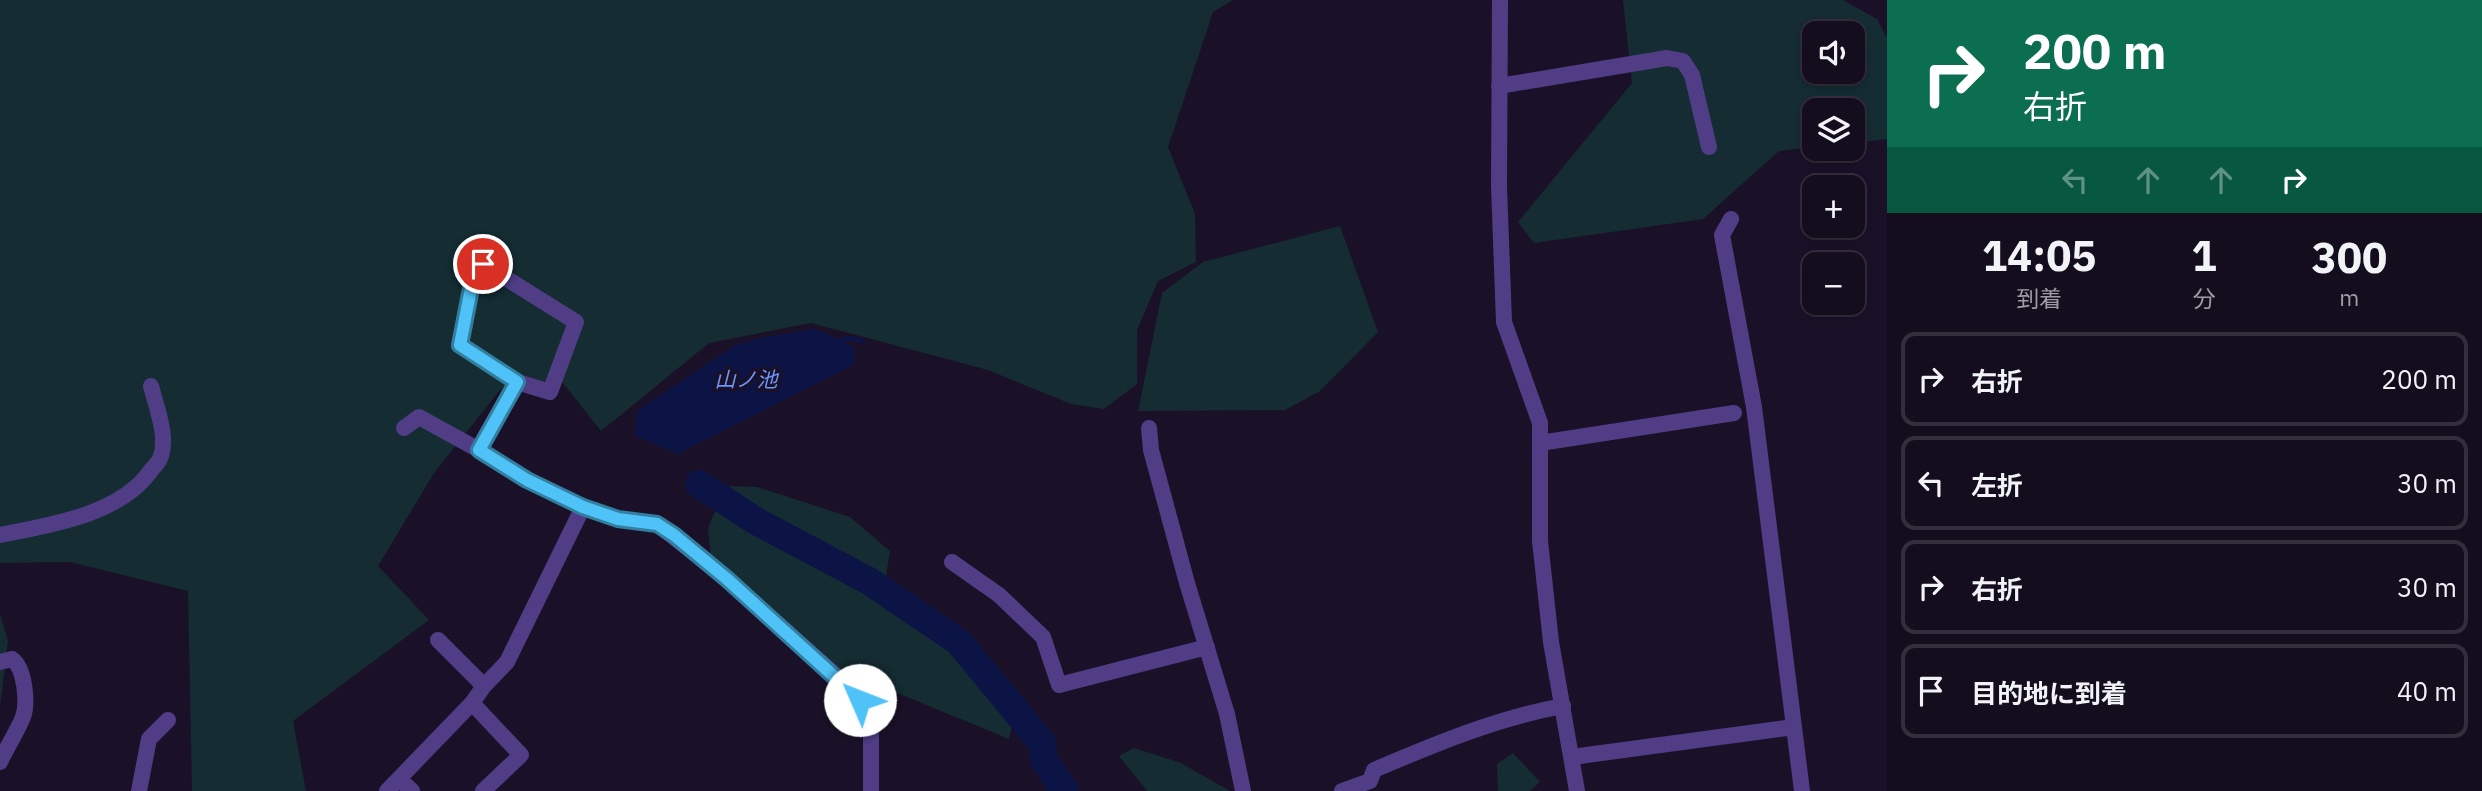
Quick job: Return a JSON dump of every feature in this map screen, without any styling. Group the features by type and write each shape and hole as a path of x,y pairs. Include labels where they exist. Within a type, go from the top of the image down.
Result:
{"street":[{"path":"1500,0 1504,322 1540,423 1540,541 1551,642 1577,791"},
{"path":"1499,86 1667,58 1683,61 1692,75 1709,148"},
{"path":"1731,219 1722,235 1754,407 1802,791"},
{"path":"478,260 576,322 550,392 517,382 460,345 478,260"},
{"path":"479,450 517,382"},
{"path":"0,535 55,524 95,511 126,495 147,476 161,456 162,435 151,386"},
{"path":"1540,443 1734,413"},
{"path":"404,428 419,417 527,480 583,507 618,519 657,524 674,535 850,688 871,712 871,791"},
{"path":"1149,428 1151,450 1227,714 1244,791"},
{"path":"387,791 472,703 507,662 583,507"},
{"path":"952,562 999,596 1043,637 1059,685 1207,647"},
{"path":"438,640 484,686"},
{"path":"0,662 6,658 18,662 23,675 24,714 0,762"},
{"path":"472,703 521,755 483,791"},
{"path":"1342,791 1370,781 1374,770 1420,750 1481,728 1563,706"},
{"path":"139,791 149,739 168,720"},
{"path":"1573,757 1794,727"},
{"path":"399,779 412,791"}],"green space":[{"path":"0,0 1233,0 1213,12 1168,147 1195,214 1196,262 1158,281 1137,330 1137,384 1104,409 1071,404 988,370 811,323 709,343 601,431 563,383 500,390 434,473 378,566 429,620 293,721 306,791 192,791 188,591 70,562 0,563"},
{"path":"1623,0 1843,0 1877,19 1887,38 1887,139 1865,142 1865,98 1802,98 1802,148 1779,151 1703,219 1534,243 1518,222 1632,83"},
{"path":"1340,226 1378,332 1320,391 1285,410 1138,411 1162,293 1203,262"},
{"path":"726,486 757,487 850,517 890,551 883,596 1019,692 1009,739 842,670 767,624 713,579 708,528"},
{"path":"0,614 8,641 0,707"},
{"path":"1134,748 1181,763 1230,791 1147,791 1119,756"},
{"path":"1513,753 1540,782 1530,791 1498,791 1497,764"}],"water":[{"name":"山ノ池","path":"815,329 854,347 855,364 678,454 635,436 637,411 734,346 761,338"}],"waterway":[{"path":"837,341 850,338 863,341"},
{"path":"699,484 756,521 869,581 959,642 1042,743 1044,760 1065,791"}],"route":[{"path":"483,264 474,273 460,345 517,382 479,450 527,480 583,507 618,519 657,524 674,535 850,688 860,700"}]}
